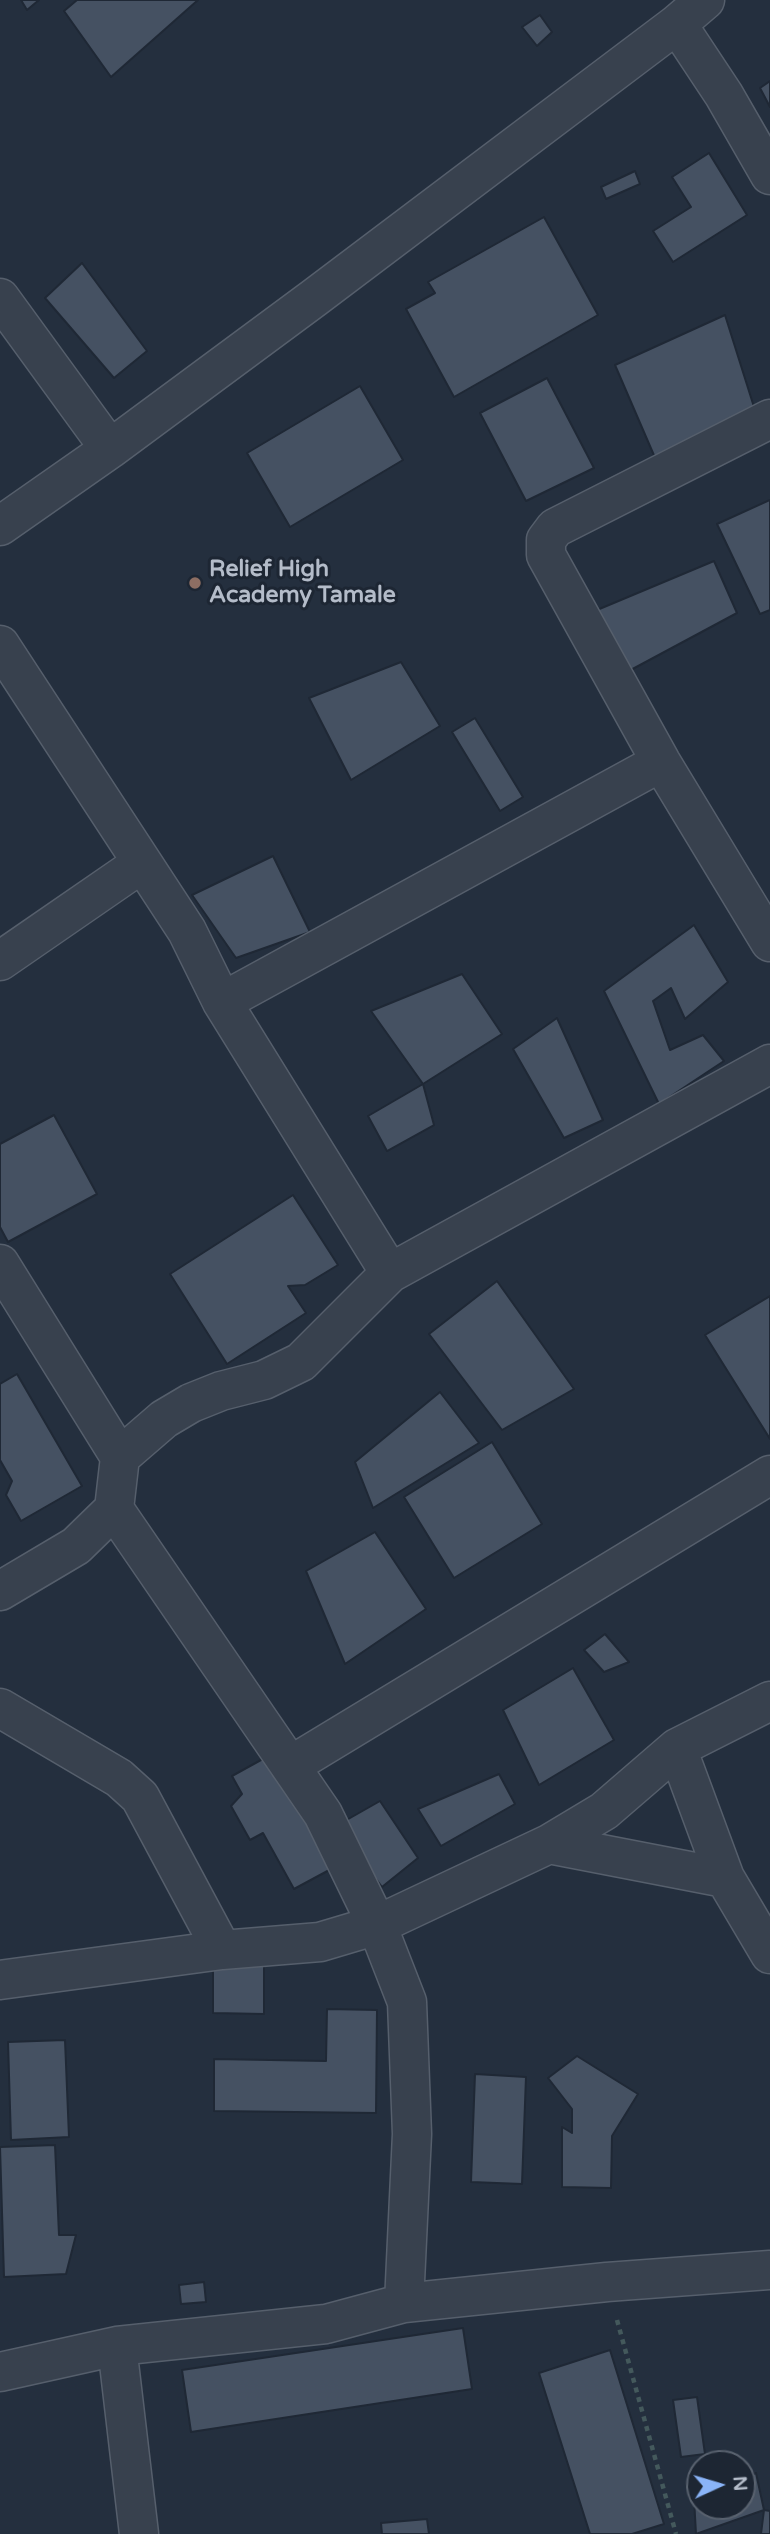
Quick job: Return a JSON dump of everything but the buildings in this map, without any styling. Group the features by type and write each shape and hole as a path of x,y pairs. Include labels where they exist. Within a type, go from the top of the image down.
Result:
{"street":[{"path":"0,526 110,449 691,12 724,95 770,175"},
{"path":"0,298 110,449"},
{"path":"770,419 555,527 546,540 546,555 661,762 770,942"},
{"path":"0,645 187,931 222,1002 390,1273"},
{"path":"222,1002 661,762"},
{"path":"0,961 142,863"},
{"path":"120,1458 164,1419 191,1403 221,1391 264,1380 301,1362 390,1273 770,1064"},
{"path":"0,1264 120,1458 114,1508 76,1546 0,1591"},
{"path":"290,1766 770,1475"},
{"path":"114,1508 323,1814 377,1924 407,2003 412,2134 404,2303"},
{"path":"0,1980 222,1950 320,1942 377,1924 549,1844 604,1811 677,1748 770,1701"},
{"path":"0,1708 119,1777 140,1797 222,1950"},
{"path":"677,1748 725,1878 770,1954"},
{"path":"549,1844 725,1878"},
{"path":"0,2372 117,2346 326,2323 404,2303 607,2282 770,2270"},
{"path":"117,2346 139,2534"}],"path":[{"path":"607,2282 676,2534"}],"place":[{"name":"Relief High Academy Tamale","path":"195,583"}]}
